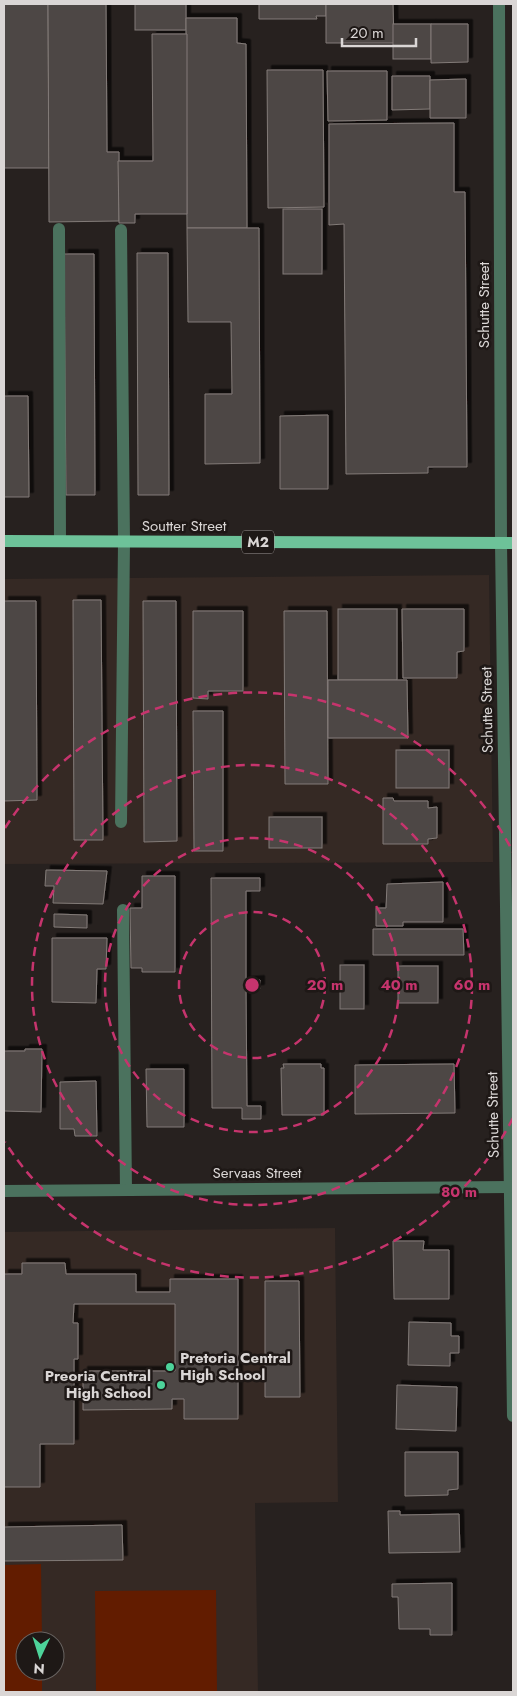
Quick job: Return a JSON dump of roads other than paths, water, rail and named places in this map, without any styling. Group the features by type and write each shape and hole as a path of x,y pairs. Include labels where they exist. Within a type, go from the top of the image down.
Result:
{"main road":[{"name":"Soutter Street","path":"4,541 507,543"}],"street":[{"name":"Schutte Street","path":"499,4 507,543 513,1416"},
{"path":"59,229 60,542"},
{"path":"121,230 124,542 121,822"},
{"path":"123,910 126,1190"},
{"name":"Servaas Street","path":"4,1191 510,1187"}],"place":[{"name":"Pretoria Central High School","path":"170,1367"},
{"name":"Preoria Central High School","path":"161,1385"}]}
